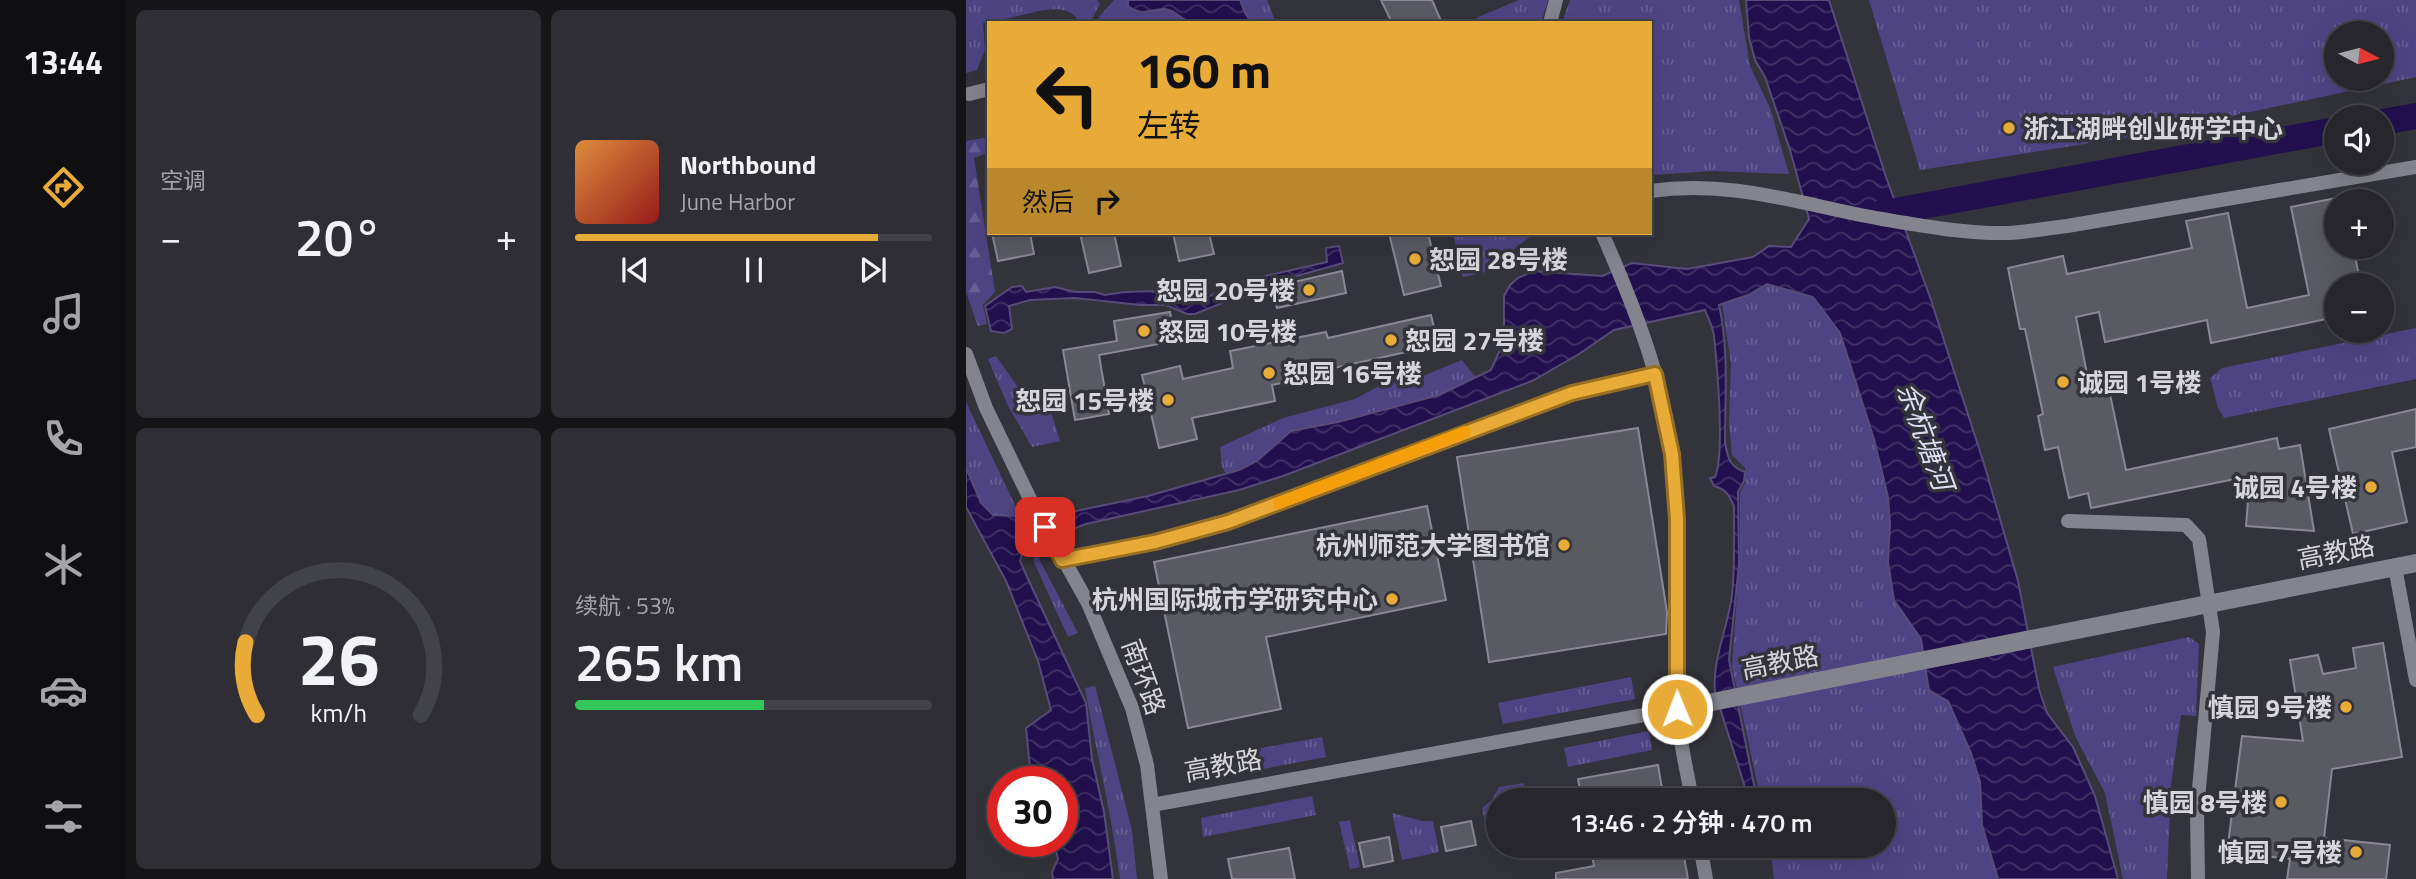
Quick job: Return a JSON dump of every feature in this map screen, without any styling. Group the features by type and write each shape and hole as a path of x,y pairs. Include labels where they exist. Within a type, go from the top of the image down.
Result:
{"street":[{"path":"1551,21 1556,0"},
{"path":"969,94 987,90"},
{"path":"1652,191 1714,187 1784,197 1880,219 1959,230 2009,233 2067,226 2416,167"},
{"path":"1604,238 1655,374 1672,454 1678,541 1675,620 1677,709 1690,788"},
{"name":"南环路","path":"966,354 986,408 1032,503 1088,603 1132,708 1147,765 1161,879"},
{"path":"1060,556 1155,542 1228,522 1572,393 1655,374"},
{"path":"2068,521 2186,525 2199,539 2213,632 2197,811 2198,879"},
{"name":"高教路","path":"1152,805 1677,709 2416,563"},
{"path":"2395,567 2416,680"},
{"path":"1702,858 1706,879"}],"green space":[{"path":"966,0 1097,0 1100,4 1091,21 1078,21 1068,12 1052,9 983,23 985,50 977,70 966,73"},
{"path":"1114,0 1267,0 1275,21 1098,21"},
{"path":"1519,0 1548,0 1542,21 1477,21 1476,18"},
{"path":"1570,0 1739,0 1750,66 1770,108 1789,174 1712,171 1652,175 1652,21 1563,21"},
{"name":"浙江湖畔创业研学中心","path":"1869,0 2416,0 2416,77 2394,82 2394,21 2324,21 2324,91 2350,91 2142,135 1920,170"},
{"path":"987,137 987,153 974,158 995,292 983,305 987,324 978,326 966,292 966,141"},
{"path":"1453,235 1532,235 1483,273 1463,277"},
{"path":"1767,284 1813,297 1840,333 1874,439 1888,497 1894,600 1921,639 1923,654 1961,727 1971,753 1980,782 1982,825 1998,879 1774,879 1772,858 1896,858 1896,788 1758,788 1732,666 1740,552 1740,493 1745,483 1745,468 1732,455 1729,423 1731,364 1722,304 1748,295"},
{"path":"2416,328 2416,379 2224,418 2218,408 2210,378 2222,368 2343,343 2394,343 2394,333"},
{"path":"996,356 1022,393 1043,386 1060,441 1032,447 1008,406 988,359"},
{"path":"1462,360 1476,378 1439,395 1338,422 1291,431 1257,461 1226,474 1222,467 1220,447 1283,418 1355,399 1381,385 1423,376"},
{"path":"966,402 1023,522 1014,516 993,515 981,503 966,468"},
{"path":"1036,553 1078,633 1068,637 1033,560"},
{"path":"2189,637 2199,644 2196,716 2181,715 2171,785 2167,879 2123,879 2105,793 2075,736 2053,667"},
{"path":"1631,677 1635,699 1503,724 1498,703"},
{"path":"1095,686 1132,830 1137,879 1120,879 1085,688"},
{"path":"1649,731 1652,750 1568,767 1564,748"},
{"path":"1322,737 1326,757 1194,782 1189,761"},
{"path":"1524,783 1525,788 1498,788"},
{"path":"1312,796 1316,815 1203,837 1201,818"},
{"path":"1486,805 1486,827 1482,808"},
{"path":"1392,813 1422,821 1433,821 1439,852 1402,860"},
{"path":"1350,820 1360,867 1350,869 1339,822"}],"water":[{"path":"1128,0 1240,0 1251,21 1187,21 1169,10 1148,12 1134,10 1128,6"},
{"name":"余杭塘河","path":"1746,0 1829,0 1985,467 2018,581 2039,689 2047,713 2073,747 2095,796 2118,879 1998,879 1982,825 1980,782 1971,753 1948,701 1929,691 1921,639 1894,600 1888,562 1888,497 1874,439 1840,333 1813,297 1767,284 1748,295 1719,305 1725,356 1725,443 1730,461 1745,472 1738,492 1739,564 1729,660 1755,788 1745,788 1715,692 1718,656 1732,595 1734,506 1727,493 1714,486 1710,478 1715,477 1718,465 1719,408 1714,336 1705,310 1614,330 1532,381 1283,476 1239,490 1086,524 1024,547 1020,561 1086,703 1092,759 1104,812 1113,879 1053,879 1052,872 1058,857 1078,857 1078,766 1030,766 1026,728 1051,710 1038,661 1006,581 966,507 966,468 981,503 993,515 1014,516 1023,522 1148,496 1239,470 1257,461 1291,431 1338,422 1439,395 1491,370 1504,341 1504,296 1518,278 1533,271 1602,276 1632,263 1687,269 1753,257 1769,246 1791,247 1809,219 1790,150 1765,77 1755,60 1749,37"},
{"path":"1339,246 1343,263 1272,283 1195,314 1187,314 1166,305 1075,298 1030,300 1009,306 1012,329 1004,333 991,331 985,306 1012,287 1022,286 1026,292 1055,287 1105,295 1158,291 1173,300 1193,303 1248,280 1327,262 1326,248"}],"building":[{"path":"1381,0 1432,0 1441,21 1391,21"},
{"path":"2324,200 2324,259 2356,259 2358,273 2324,273 2324,319 2211,343 2207,320 2105,342 2099,312 2076,317 2089,384 2107,380 2126,470 2277,438 2279,449 2300,445 2314,531 2246,526 2250,476 2091,508 2088,493 2069,498 2058,447 2045,450 2038,416 2043,414 2025,329 2020,329 2008,268 2063,256 2067,274 2192,248 2186,221 2228,213 2247,308 2309,295 2291,207"},
{"path":"992,235 1030,235 1034,254 998,261"},
{"path":"1080,235 1114,235 1121,266 1089,273"},
{"path":"1173,235 1209,235 1214,254 1179,261"},
{"name":"恕园 28号楼","path":"1389,235 1428,235 1441,286 1404,295"},
{"name":"恕园 20号楼","path":"1342,271 1346,293 1277,308 1272,287"},
{"path":"1170,312 1175,341 1099,355 1109,414 1075,420 1063,350 1117,341 1114,321"},
{"path":"1431,315 1438,345 1334,368 1335,372 1272,385 1275,401 1192,418 1197,439 1159,448 1142,375 1180,366 1183,379 1233,368 1230,351 1326,332 1328,338"},
{"name":"诚园 4号楼","path":"2416,409 2416,447 2392,452 2407,522 2353,534 2329,429"},
{"name":"杭州师范大学图书馆","path":"1638,428 1667,612 1666,634 1489,662 1457,457"},
{"path":"1427,506 1446,600 1266,637 1281,709 1188,728 1154,562"},
{"path":"2383,643 2402,757 2332,769 2324,838 2390,845 2386,879 2287,879 2290,859 2227,852 2242,736 2303,741 2290,660 2318,655 2323,674 2356,668 2353,648"},
{"path":"1658,765 1662,788 1580,788 1578,779"},
{"path":"1471,821 1476,845 1446,851 1441,827"},
{"path":"1389,837 1393,861 1364,867 1359,843"},
{"path":"1289,848 1295,879 1232,879 1228,859"},
{"path":"1592,858 1684,858 1688,879 1556,879 1556,873 1594,866"}],"waterway":[{"path":"2394,120 2416,116"},
{"path":"1863,217 2324,132"}],"slow traffic":[{"path":"1279,503 1465,432"}],"place":[{"name":"浙江湖畔创业研学中心","path":"2009,128"},
{"name":"恕园 28号楼","path":"1415,259"},
{"name":"恕园 20号楼","path":"1309,290"},
{"name":"怒园 10号楼","path":"1144,331"},
{"name":"恕园 27号楼","path":"1391,340"},
{"name":"恕园 16号楼","path":"1269,373"},
{"name":"诚园 1号楼","path":"2063,382"},
{"name":"恕园 15号楼","path":"1168,400"},
{"name":"诚园 4号楼","path":"2371,487"},
{"name":"杭州师范大学图书馆","path":"1564,545"},
{"name":"杭州国际城市学研究中心","path":"1392,599"},
{"name":"慎园 9号楼","path":"2346,707"},
{"name":"慎园 8号楼","path":"2281,802"},
{"name":"慎园 7号楼","path":"2356,852"}],"route":[{"path":"1045,527 1062,560 1155,542 1228,522 1572,393 1655,374 1672,454 1677,519 1677,709"}]}
